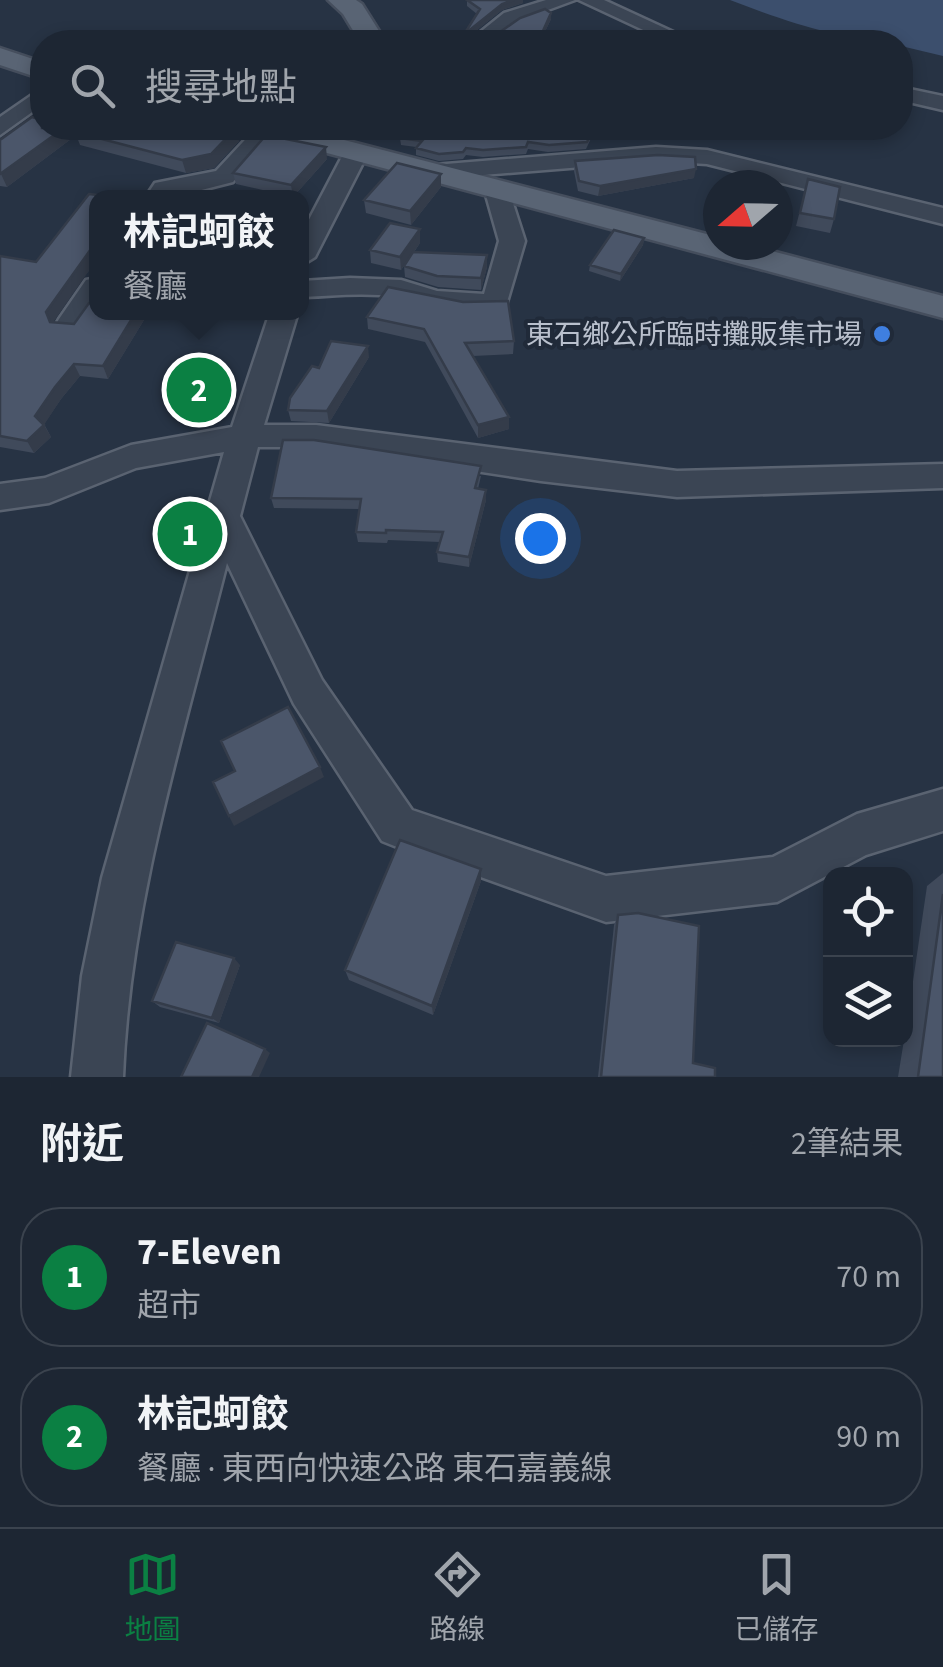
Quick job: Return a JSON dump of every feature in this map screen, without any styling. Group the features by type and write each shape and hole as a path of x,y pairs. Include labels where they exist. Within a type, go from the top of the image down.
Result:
{"main road":[{"path":"340,0 354,9 366,30"},
{"path":"370,0 395,30"},
{"path":"0,56 30,67"},
{"path":"376,140 434,172 943,307"}],"street":[{"path":"494,30 511,17 566,0"},
{"path":"588,0 658,30"},
{"path":"913,96 943,102"},
{"path":"0,128 30,104"},
{"path":"163,190 224,176 256,140"},
{"path":"309,244 364,140"},
{"path":"434,172 656,154 707,157 943,216"},
{"path":"309,288 401,289 435,300 494,303 512,241 496,188"},
{"path":"69,326 89,296"},
{"path":"97,1077 98,1034 114,910 253,404 281,320"},
{"path":"0,497 48,490 131,457 246,436 316,436 541,469 678,484 943,476"},
{"path":"222,517 308,692 397,826 606,899 776,879 857,836 943,810"}],"water":[{"path":"730,0 943,0 943,56 913,49 913,30 823,30"}],"building":[{"path":"467,0 514,0 502,4 467,30 480,9"},
{"path":"545,9 551,13 543,30 503,30 520,18"},
{"path":"30,118 30,140 47,140 0,174 0,140"},
{"path":"106,140 224,140 211,154 182,160"},
{"path":"262,140 291,140 326,147 291,185 233,173"},
{"path":"415,140 588,140 549,145 528,142 526,147 466,148 463,152 439,154 416,148 422,141"},
{"path":"658,155 695,157 696,169 600,186 579,181 575,161"},
{"path":"397,163 441,174 410,211 364,200"},
{"path":"808,179 840,187 834,219 800,213"},
{"path":"89,194 89,252 46,312 50,322 74,324 89,303 89,320 131,320 103,366 74,364 35,416 44,425 27,441 0,436 0,256 36,262"},
{"path":"390,223 420,229 400,257 370,250"},
{"path":"614,230 644,238 621,274 590,265"},
{"path":"413,252 487,255 481,278 437,276 404,266"},
{"path":"388,287 463,302 508,301 514,341 465,343 509,417 478,425 424,329 367,317"},
{"path":"331,341 368,346 327,411 288,410 290,398 312,366 319,368"},
{"path":"283,440 314,440 481,466 475,488 486,490 469,557 437,552 443,532 356,532 361,499 271,498"},
{"path":"288,707 320,767 229,816 213,782 235,771 221,741"},
{"path":"400,840 481,869 432,1006 345,970"},
{"path":"943,894 943,1077 918,1077"},
{"path":"638,913 699,926 693,1063 715,1068 715,1077 601,1077 618,915"},
{"path":"176,942 234,958 212,1018 152,1001"},
{"path":"207,1023 265,1049 252,1077 181,1077"}],"place":[{"name":"東石鄉公所臨時攤販集市場","path":"882,334"},
{"name":"林記蚵餃","path":"199,390"},
{"name":"7-Eleven","path":"190,534"}]}
